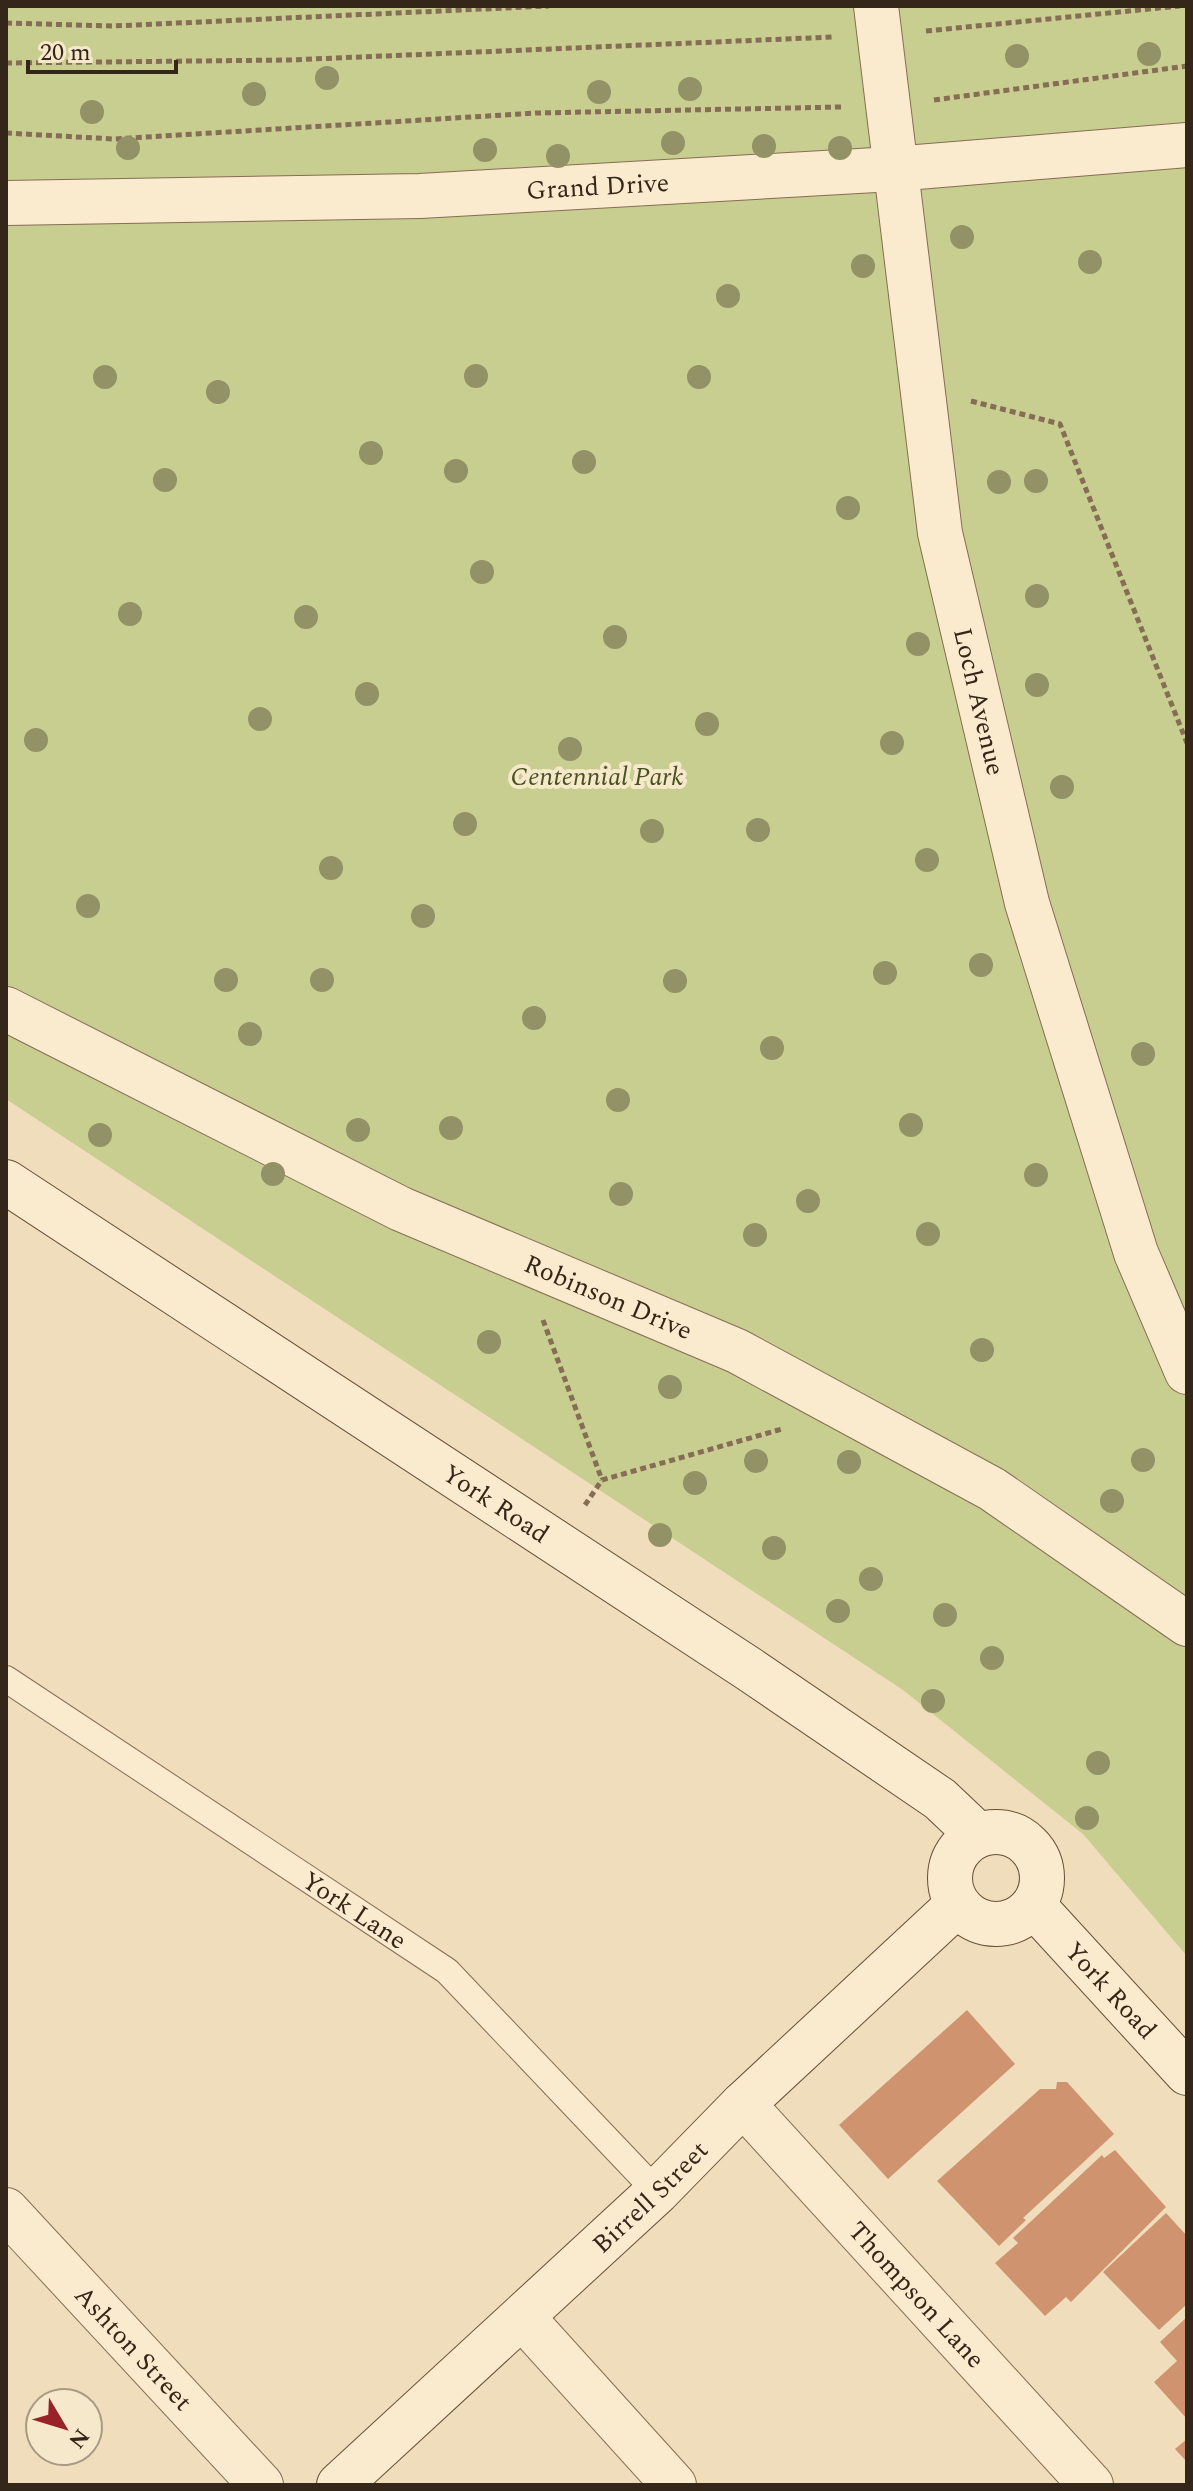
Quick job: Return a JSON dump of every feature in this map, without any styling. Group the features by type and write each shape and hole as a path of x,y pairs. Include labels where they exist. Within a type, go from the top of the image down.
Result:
{"street":[{"name":"Loch Avenue","path":"878,20 893,169 940,533 1027,903 1136,1253 1187,1372"},
{"name":"Grand Drive","path":"6,203 420,196 893,169 1187,145"},
{"name":"Robinson Drive","path":"6,1009 401,1209 737,1351 992,1489 1187,1624"},
{"name":"York Road","path":"6,1182 749,1669 940,1799 978,1835"},
{"path":"1008,1833 1032,1849 1042,1878 1034,1906 1010,1923 995,1925 981,1923 957,1905 951,1893 950,1867 956,1855 978,1835 1008,1833"},
{"name":"Birrell Street","path":"339,2485 523,2318 657,2192 743,2104 957,1905"},
{"name":"York Road","path":"1034,1906 1187,2073"},
{"name":"Thompson Lane","path":"743,2104 1091,2485"},
{"name":"Ashton Street","path":"6,2210 261,2485"},
{"path":"523,2318 674,2485"}],"lane":[{"name":"York Lane","path":"6,1679 447,1971 657,2192"}],"path":[{"path":"6,23 113,26 549,6"},
{"path":"6,63 304,59 878,20 1028,23 1180,6"},
{"path":"6,133 114,139 536,113 886,106 1187,66"},
{"path":"921,389 1060,424 1187,743"},
{"path":"520,1259 602,1480"},
{"path":"597,1487 602,1480 847,1411"}],"green space":[{"name":"Centennial Park","path":"6,6 1187,6 1187,1956 1083,1834 903,1690 6,1099"}],"building":[{"path":"967,2010 1015,2064 888,2179 839,2125"},
{"path":"1057,2082 1067,2082 1114,2134 1023,2218 1026,2220 999,2246 937,2181 1040,2089 1056,2089"},
{"path":"1115,2150 1166,2207 1071,2302 1066,2297 1045,2316 995,2263 1018,2243 1013,2238 1102,2155 1104,2158"},
{"path":"1166,2213 1187,2236 1187,2304 1159,2330 1103,2272"},
{"path":"1187,2317 1187,2419 1154,2382 1177,2361 1160,2342"},
{"path":"1187,2439 1187,2462 1175,2449"}]}
